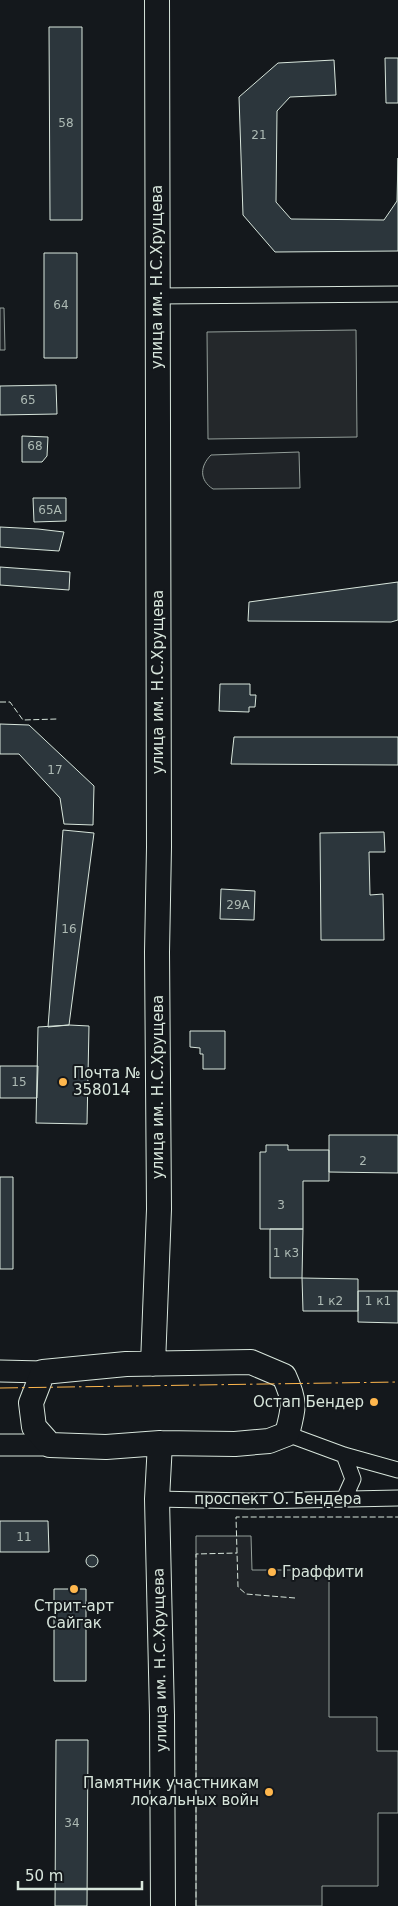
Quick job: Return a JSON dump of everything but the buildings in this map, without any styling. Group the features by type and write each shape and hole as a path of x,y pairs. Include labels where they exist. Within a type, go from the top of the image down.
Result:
{"main road":[{"name":"улица им. Н.С.Хрущева","path":"153,1364 159,1209 157,952 159,847 158,0"},
{"path":"0,1371 43,1372 100,1366 251,1362 284,1376 292,1393 294,1409 287,1434 269,1441 235,1444 160,1443 106,1447 0,1445"},
{"path":"43,1372 31,1403 34,1427 50,1445"},
{"name":"улица им. Н.С.Хрущева","path":"160,1443 157,1500 162,1715 163,1906"}],"street":[{"path":"157,296 398,294"},
{"path":"287,1434 344,1455 398,1470"},
{"path":"344,1455 353,1479 344,1499"},
{"name":"проспект О. Бендера","path":"157,1500 248,1501 398,1498"}],"shaded area":[{"path":"0,308 4,308 5,350 0,350"},
{"path":"356,330 357,437 208,439 207,332"},
{"path":"299,452 300,488 213,489 203,477 203,468 211,455"},
{"path":"196,1536 251,1536 252,1570 329,1570 329,1717 377,1717 377,1751 398,1751 398,1813 378,1813 378,1886 322,1886 322,1906 196,1906"}],"fence":[{"path":"0,702 10,702 23,720 57,719"},
{"path":"295,1598 246,1594 238,1587 236,1517 398,1517"},
{"path":"196,1906 196,1554 237,1553"}],"power":[{"path":"0,1388 398,1382"}],"place":[{"name":"Почта № 358014","path":"63,1082"},
{"name":"Остап Бендер","path":"374,1402"},
{"name":"Граффити","path":"272,1572"},
{"name":"Стрит-арт Сайгак","path":"74,1589"},
{"name":"Памятник участникам локальных войн","path":"269,1792"}]}
